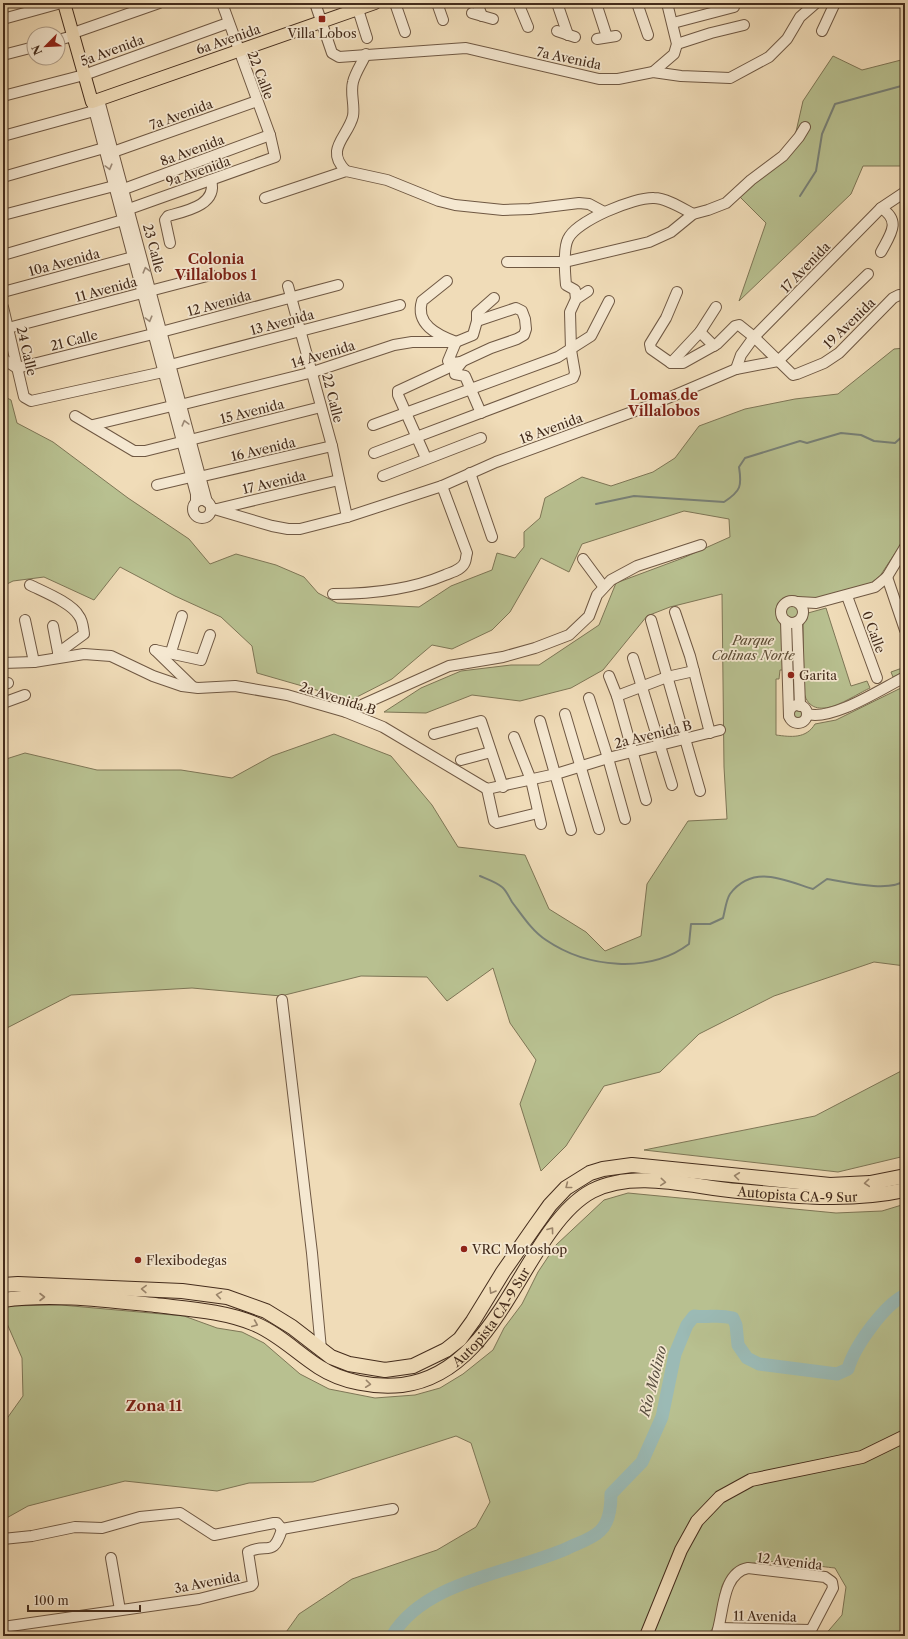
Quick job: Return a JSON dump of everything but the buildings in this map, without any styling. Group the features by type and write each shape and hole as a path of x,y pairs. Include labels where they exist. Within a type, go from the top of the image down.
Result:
{"highway":[{"name":"Autopista CA-9 Sur","path":"3,1285 18,1284 182,1290 226,1296 248,1303 279,1319 331,1357 348,1364 385,1370 413,1366 446,1350 460,1339 550,1204 566,1188 582,1176 596,1171 632,1165 830,1185 870,1183 905,1176"},
{"name":"Autopista CA-9 Sur","path":"3,1300 45,1297 123,1301 218,1313 256,1324 277,1336 320,1368 336,1376 360,1383 402,1385 426,1379 445,1370 461,1358 483,1335 545,1238 561,1217 576,1201 592,1191 609,1184 636,1180 737,1191 832,1198 873,1196 905,1190"},
{"path":"177,1307 182,1290"}],"main road":[{"name":"23 Calle","path":"63,3 76,34 95,104"},
{"name":"23 Calle","path":"72,3 76,34"},
{"name":"6a Avenida","path":"95,104 321,21 357,6 375,3"},
{"path":"646,1636 681,1550 697,1521 720,1498 751,1480 862,1457 905,1436"}],"street":[{"path":"3,18 63,3"},
{"path":"66,37 159,3"},
{"name":"22 Calle","path":"222,3 238,51 270,135 275,157"},
{"path":"315,3 321,21"},
{"path":"395,3 405,32"},
{"path":"437,3 443,20"},
{"path":"477,3 482,16"},
{"path":"518,3 523,25 538,27"},
{"path":"557,3 572,36 557,31"},
{"path":"596,3 607,37"},
{"path":"637,3 648,35"},
{"path":"653,72 674,54 677,44 667,3"},
{"name":"7a Avenida","path":"321,21 335,56 466,48 599,79 618,79 653,72 681,76 730,78 769,57 787,39 800,18 816,3"},
{"path":"822,31 835,3"},
{"path":"357,6 367,38"},
{"path":"673,23 734,7"},
{"path":"472,13 493,19"},
{"name":"5a Avenida","path":"3,96 87,74 228,23"},
{"path":"677,44 711,33 744,25"},
{"path":"3,55 26,49"},
{"path":"346,171 338,161 336,154 338,144 353,116 353,82 366,54"},
{"name":"7a Avenida","path":"3,177 109,150 257,101"},
{"name":"6a Avenida","path":"3,136 95,104"},
{"name":"23 Calle","path":"95,104 119,187 123,220 133,257 147,292"},
{"path":"507,262 566,262 649,242 671,232 693,214 726,203 751,180 783,156 799,137 805,126"},
{"name":"8a Avenida","path":"3,215 119,187 270,135"},
{"name":"9a Avenida","path":"129,209 275,157"},
{"path":"265,198 346,171 387,180 439,201 455,205 503,210 530,209 579,203 589,204 604,212"},
{"path":"170,243 165,220 168,216 202,205 212,191 211,180"},
{"name":"23 Calle","path":"119,187 129,209 157,333 195,477 196,502"},
{"name":"17 Avenida","path":"736,369 741,355 754,337 881,208 905,192"},
{"path":"374,453 418,438 481,412 573,378 575,372 571,350 570,312 576,299 575,290 566,285 568,239 577,229 604,212 653,198 662,199 693,214"},
{"path":"881,208 888,212 892,218 893,224 881,252"},
{"path":"3,255 123,220"},
{"name":"10a Avenida","path":"3,292 133,257"},
{"path":"677,292 666,318 650,344 651,349 671,363 683,363 714,346 735,326 739,325 754,337 778,361 868,274"},
{"name":"11 Avenida","path":"8,328 211,275"},
{"path":"447,281 422,301 420,313 424,323 429,328 445,338 456,342 448,361 452,363 462,362"},
{"name":"12 Avenida","path":"157,333 291,296 338,285"},
{"name":"22 Calle","path":"288,286 313,372 332,446 347,517"},
{"path":"576,299 588,291"},
{"name":"19 Avenida","path":"778,361 793,375 824,363 839,353 894,298 899,295 905,296"},
{"path":"426,458 398,395 400,389 491,348 517,340 524,335 526,329 525,319 522,311 516,308 477,321 477,312 494,298"},
{"path":"373,425 407,414 558,357 591,336 609,301"},
{"name":"13 Avenida","path":"27,400 31,401 166,368 400,305"},
{"name":"24 Calle","path":"3,307 24,397 27,400"},
{"path":"671,363 700,332 716,307"},
{"name":"14 Avenida","path":"93,425 313,372 394,345 412,342 456,342 473,335 477,321"},
{"path":"700,332 714,346"},
{"name":"21 Calle","path":"17,368 157,333"},
{"path":"3,359 17,368"},
{"name":"18 Avenida","path":"211,506 288,529 300,529 347,517 442,486 496,462 654,404 736,369 778,361"},
{"path":"462,362 455,371 455,374 465,376 481,412"},
{"name":"15 Avenida","path":"93,425 134,451 145,451 321,407"},
{"path":"75,416 93,425"},
{"path":"383,476 426,458 481,438"},
{"name":"16 Avenida","path":"157,485 332,446"},
{"path":"470,473 492,537"},
{"name":"23 Calle","path":"195,477 211,506"},
{"name":"17 Avenida","path":"211,506 339,480"},
{"path":"333,594 356,594 409,588 423,585 460,569 465,563 467,553 442,486"},
{"path":"201,500 211,506 206,517 198,517 194,514 193,509 196,502 201,500"},
{"path":"346,712 417,682 449,666 528,650 569,635 589,616 596,595 603,586 611,580 637,566 701,545"},
{"path":"807,714 803,722 797,724 791,721 789,716 786,621 780,613 782,606 791,600 816,603 847,596 875,587 888,577 905,547"},
{"path":"583,559 603,586"},
{"path":"888,577 905,630"},
{"path":"30,586 66,603 77,611 84,634 58,655 53,626"},
{"name":"0 Calle","path":"847,596 877,678"},
{"path":"798,602 802,608 800,619 798,683 800,706"},
{"path":"786,621 790,623 800,619 816,603"},
{"path":"617,696 642,685 667,677 694,671 675,612"},
{"path":"171,652 182,616"},
{"path":"25,620 34,662"},
{"path":"651,620 700,791"},
{"path":"193,687 155,650 171,652 201,660 210,635"},
{"path":"3,653 4,663"},
{"name":"2a Avenida B","path":"4,663 34,662 58,655 84,654 111,656 171,683 193,687 248,687 287,695 346,712 383,727 487,789 503,787 556,774 608,758 634,753 715,731 694,671"},
{"path":"633,658 672,785"},
{"path":"610,676 634,753 646,800"},
{"path":"807,714 818,715 832,712 905,677"},
{"path":"787,684 798,683"},
{"path":"3,703 25,695"},
{"path":"589,698 625,819"},
{"path":"789,716 791,708 800,706 804,708 807,714"},
{"path":"565,714 599,829"},
{"path":"434,734 481,721 503,787"},
{"path":"540,721 571,830"},
{"path":"514,737 531,780 540,824"},
{"path":"461,760 491,752"},
{"path":"487,789 494,821 496,823 538,813"},
{"path":"282,1000 312,1253 321,1349"},
{"path":"3,1539 32,1536 75,1527 102,1528 140,1517 180,1513 214,1535 274,1523 277,1523 282,1529 393,1509"},
{"name":"3a Avenida","path":"3,1627 199,1599 251,1586 253,1584 248,1552 273,1547 278,1542 282,1529"},
{"path":"111,1558 120,1610"},
{"name":"12 Avenida","path":"717,1632 728,1584 734,1575 741,1570 748,1568 828,1578 833,1586 810,1633"},
{"name":"11 Avenida","path":"717,1632 810,1633"}],"green space":[{"path":"833,56 862,70 905,59 905,166 863,166 851,194 739,301 766,223 739,196 793,145 803,101"},
{"name":"Parque Colinas Norte","path":"905,348 905,538 880,576 871,583 803,602 794,596 789,596 782,599 778,603 776,611 782,629 783,670 780,670 779,679 776,679 776,735 803,735 815,724 836,720 905,686 905,966 874,962 774,996 699,1034 660,1072 604,1086 566,1146 541,1171 520,1104 536,1060 510,1023 493,968 447,1001 427,977 361,976 281,996 192,988 71,995 3,1030 3,760 25,753 97,770 181,770 232,778 272,756 334,734 391,756 432,805 458,847 525,855 549,909 586,932 605,951 641,936 647,884 688,821 727,819 724,767 722,594 670,607 647,616 603,670 571,688 520,701 472,695 426,713 384,712 421,688 461,671 511,665 539,665 599,625 616,583 683,558 730,537 729,519 684,511 582,544 569,572 541,558 510,612 492,630 452,649 432,645 392,679 351,700 257,673 252,646 221,617 175,596 120,567 94,600 44,577 13,581 3,586 3,396 11,400 17,423 53,442 128,498 189,539 210,564 236,554 276,565 304,577 318,593 337,603 419,607 451,586 492,570 497,553 515,558 524,547 524,532 540,518 545,498 582,477 611,486 653,472 675,458 699,426 745,409 795,399 838,394 894,349"},
{"path":"792,604 797,606 799,611 797,616 792,618 787,616 785,611 787,606"},
{"path":"826,608 851,686 867,681 870,688 844,702 824,708 816,707 809,703 804,693 803,623 807,618 808,613"},
{"path":"905,667 905,671 893,677 891,672"},
{"path":"798,707 803,709 805,714 803,719 798,721 793,719 791,714 793,709"},
{"path":"905,1069 905,1156 838,1172 644,1150 815,1116"},
{"path":"628,1193 836,1213 882,1211 905,1204 905,1636 824,1636 842,1615 846,1587 835,1568 789,1562 772,1562 756,1563 741,1567 730,1574 722,1586 715,1623 707,1636 281,1636 284,1635 299,1614 352,1579 437,1550 476,1527 490,1502 471,1443 456,1436 313,1482 249,1483 217,1491 125,1481 28,1506 3,1520 3,1424 23,1396 22,1358 5,1319 3,1306 61,1305 184,1316 217,1328 242,1332 264,1343 300,1374 329,1389 375,1398 415,1395 440,1388 463,1374 493,1350 504,1328 522,1304 538,1272 556,1245 604,1200"}],"waterway":[{"path":"800,196 816,171 822,134 835,104 905,85"},
{"path":"596,504 634,496 724,502 734,495 739,488 739,467 745,458 800,441 807,443 841,433 861,435 874,441 895,443 905,434"},
{"path":"480,876 500,885 536,932 546,940 580,957 618,964 656,960 673,954 689,944 691,924 710,924 723,918 730,894 739,885 749,879 769,877 813,889 827,879 868,886 889,886 898,884 905,880"},
{"name":"Río Molino","path":"392,1636 407,1617 426,1602 448,1590 472,1580 546,1557 585,1541 600,1531 608,1519 611,1494 642,1462 662,1417 675,1354 687,1325 694,1316 722,1316 733,1318 736,1325 738,1345 747,1358 759,1364 837,1374 848,1369 856,1350 879,1317 897,1300 905,1295"}],"place":[{"name":"Villa Lobos","path":"322,19"},
{"name":"Garita","path":"791,675"},
{"name":"VRC Motoshop","path":"464,1249"},
{"name":"Flexibodegas","path":"138,1260"}],"district":[{"name":"Colonia Villalobos 1","path":"216,268"},
{"name":"Lomas de Villalobos","path":"664,404"},
{"name":"Zona 11","path":"154,1406"}]}
